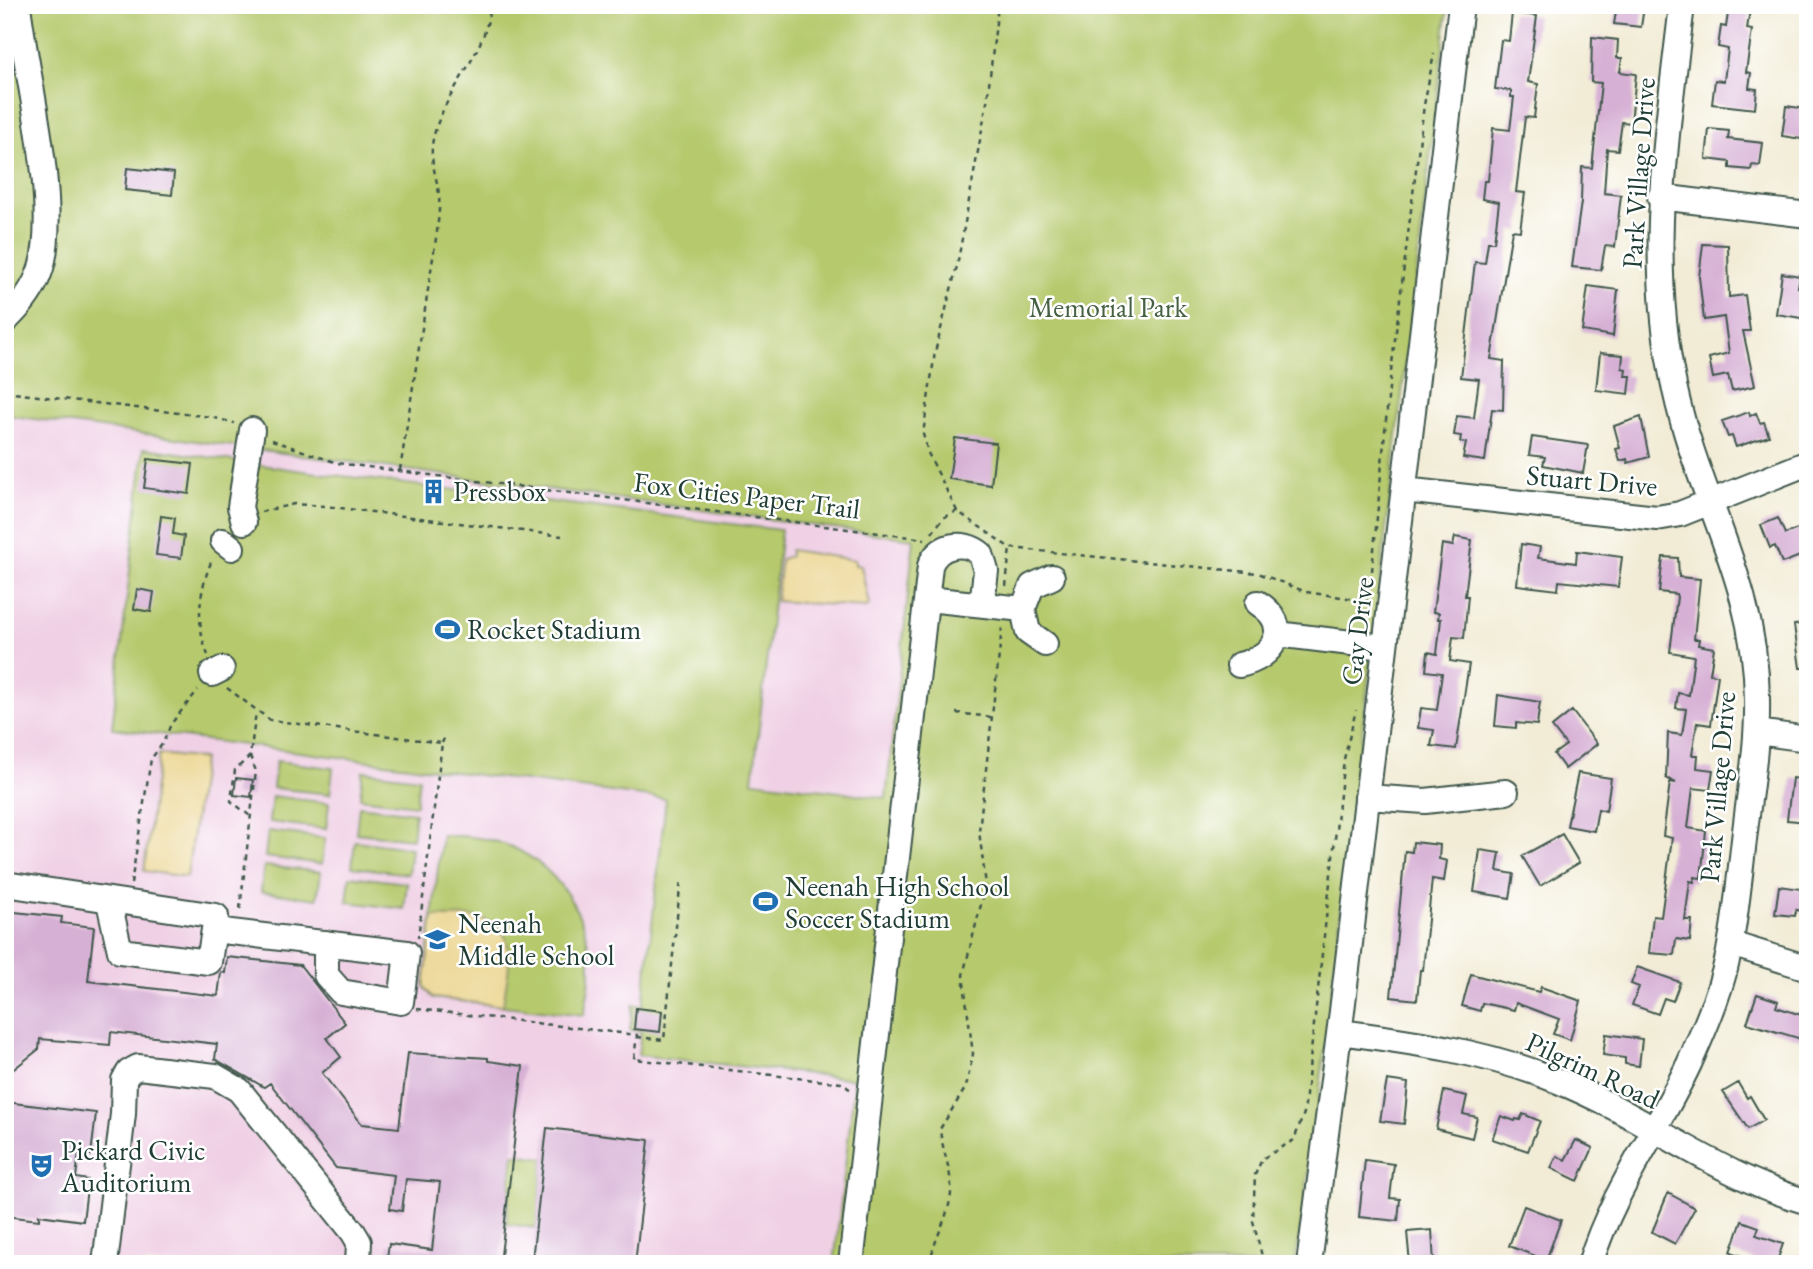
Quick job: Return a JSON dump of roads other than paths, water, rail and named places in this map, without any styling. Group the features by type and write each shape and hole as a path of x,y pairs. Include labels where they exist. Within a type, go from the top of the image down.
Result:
{"street":[{"path":"5,321 36,281 46,236 39,147 18,5"},
{"name":"Gay Drive","path":"1309,1264 1340,1032 1461,5"},
{"name":"Park Village Drive","path":"1590,1264 1615,1200 1688,1066 1710,1014 1731,944 1757,732 1757,665 1751,623 1731,553 1685,430 1664,329 1659,271 1660,197 1682,5"},
{"path":"1660,197 1808,215"},
{"path":"244,522 240,507 251,430"},
{"name":"Stuart Drive","path":"1404,490 1633,518 1680,514 1808,463"},
{"path":"851,1264 934,556 948,547 968,547 981,554 1003,607 1028,632 1045,644"},
{"path":"927,598 1003,607 1032,586 1052,577"},
{"path":"1239,664 1264,656 1272,647 1277,634 1268,610 1258,603"},
{"path":"1277,634 1384,647"},
{"path":"1757,732 1808,739"},
{"path":"1367,797 1425,801 1506,792"},
{"path":"5,884 216,916 209,962 120,951 118,903"},
{"path":"214,930 326,943 407,953 401,1002 347,996 341,992 326,975 326,943"},
{"path":"1731,944 1808,968"},
{"name":"Pilgrim Road","path":"1340,1032 1459,1049 1508,1063 1560,1082 1736,1176 1808,1202"},
{"path":"105,1264 123,1114 121,1105 124,1080 129,1072 138,1067 215,1076 239,1090 353,1232 359,1242 358,1264"}],"place":[{"name":"Pressbox","path":"433,491"},
{"name":"Rocket Stadium","path":"447,629"},
{"name":"Neenah High School Soccer Stadium","path":"765,902"},
{"name":"Neenah Middle School","path":"438,939"},
{"name":"Pickard Civic Auditorium","path":"41,1166"}],"park label":[{"name":"Memorial Park","path":"1108,307"}]}
